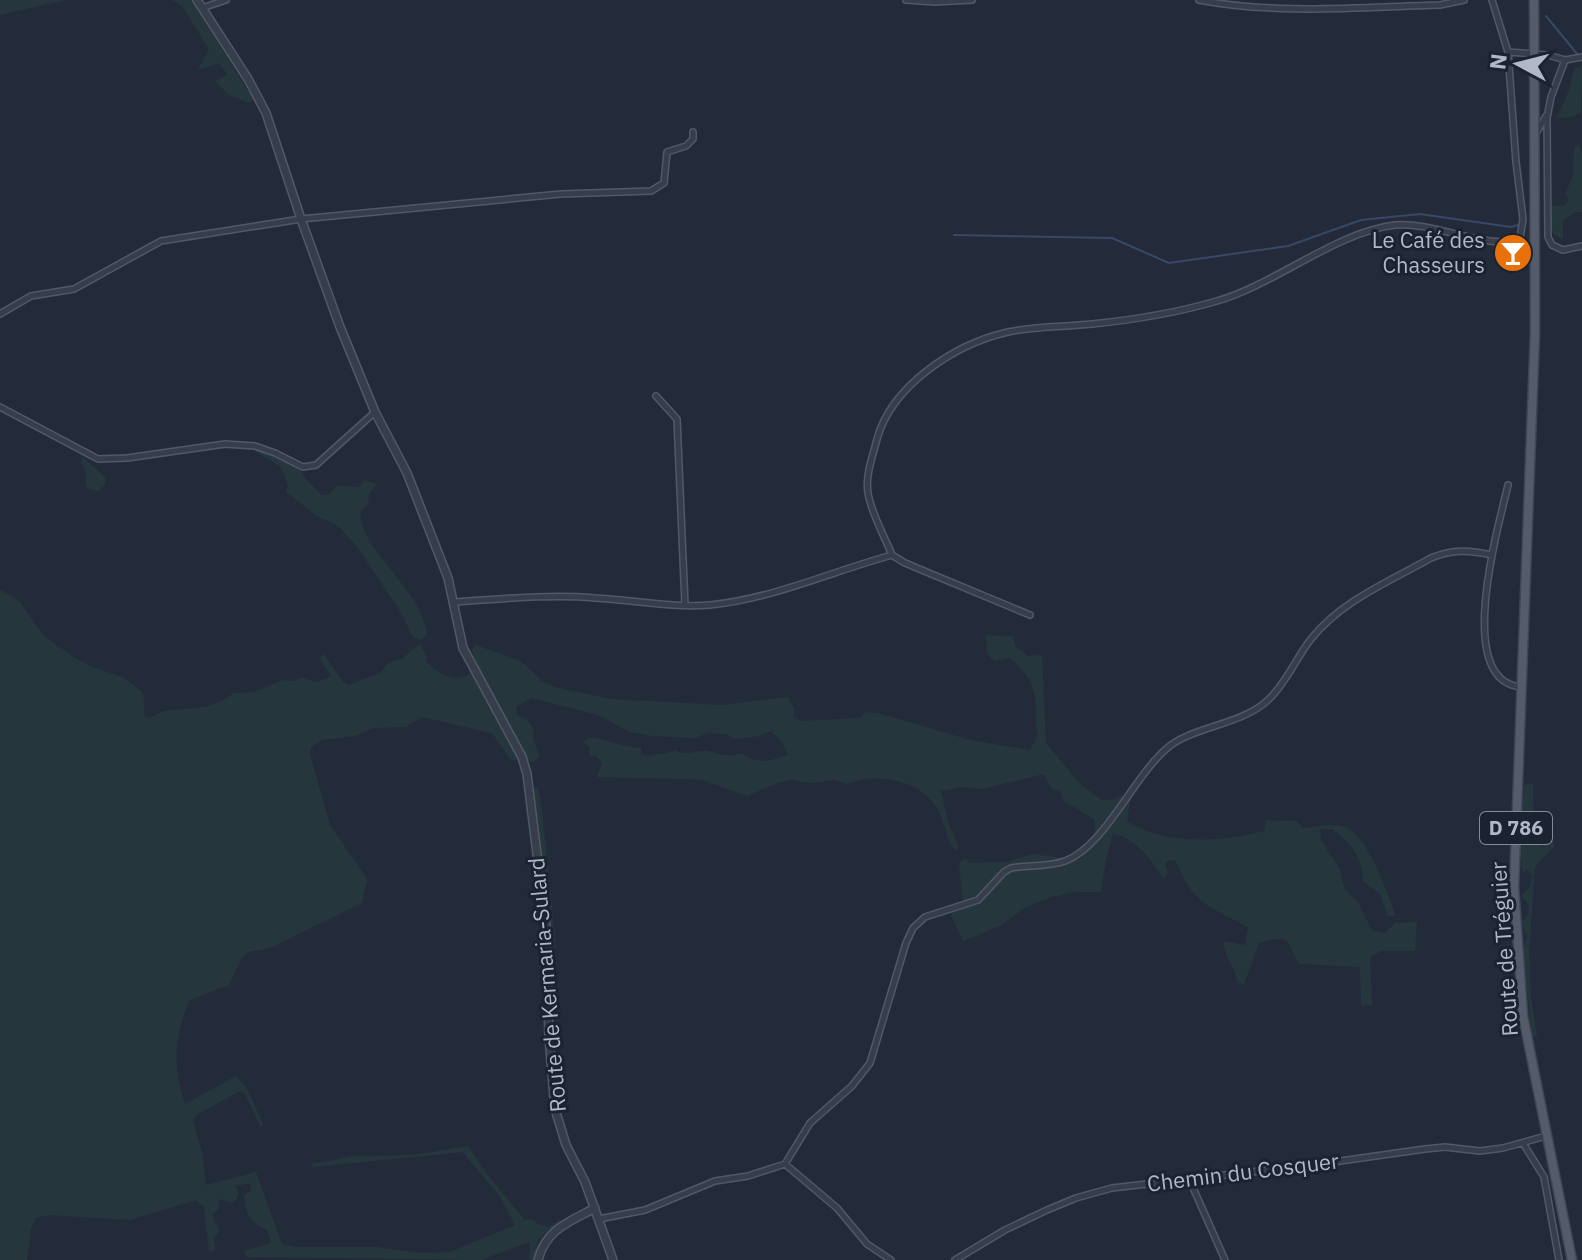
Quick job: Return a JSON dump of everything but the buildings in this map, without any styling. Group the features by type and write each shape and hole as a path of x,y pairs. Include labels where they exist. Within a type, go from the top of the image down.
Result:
{"main road":[{"name":"D 786","path":"1534,0 1535,136"},
{"name":"Route de Tréguier","path":"1535,136 1533,392 1515,921 1523,1016 1572,1260"}],"street":[{"name":"Route de Kermaria-Sulard","path":"197,0 259,98 301,219 375,412 407,473 448,578 463,648 518,748 527,774 546,926 549,1037 555,1109 566,1145 595,1208 613,1260"},
{"path":"202,8 226,0"},
{"path":"906,0 972,0"},
{"path":"1199,0 1291,8 1440,5 1464,0"},
{"path":"1030,615 892,555 867,489 880,431 892,405 903,393 958,352 1010,332 1049,325 1091,324 1220,300 1249,291 1337,245 1391,225 1430,227 1504,241 1520,239 1523,219 1508,52 1492,0"},
{"path":"1508,52 1548,55 1565,60 1582,57"},
{"path":"1535,136 1549,112 1565,60"},
{"path":"1549,112 1548,237 1552,245 1560,250 1582,246"},
{"path":"0,314 31,296 74,289 161,241 301,219 561,194 651,191 664,183 667,152 686,146 693,139 693,132"},
{"path":"656,396 677,419 685,605"},
{"path":"0,407 98,459 127,458 198,446 247,445 266,449 303,467 316,465 375,412"},
{"path":"1508,485 1483,599 1489,658 1495,673 1505,683 1522,688"},
{"path":"599,1219 645,1210 703,1185 764,1172 785,1164 810,1123 852,1086 870,1063 906,943 920,921 978,900 1011,868 1063,862 1072,858 1104,828 1126,796 1173,744 1241,717 1269,699 1312,638 1344,607 1447,552 1472,551 1492,555"},
{"path":"455,602 592,597 685,605 736,600 892,555"},
{"name":"Chemin du Cosquer","path":"955,1260 1005,1230 1076,1198 1112,1188 1404,1151 1445,1147 1480,1151 1546,1136"},
{"path":"1523,1143 1544,1177 1559,1260"},
{"path":"785,1164 837,1208 867,1244 891,1260"},
{"path":"1189,1180 1225,1260"},
{"path":"538,1260 547,1238 562,1224 595,1208"}],"shaded area":[{"path":"0,0 66,0 0,15"},
{"path":"171,0 191,0 253,99 249,103 229,95 215,81 228,75 219,63 198,70 209,49 182,6"},
{"path":"1582,65 1581,112 1573,117 1557,118 1574,69"},
{"path":"1579,144 1582,154 1582,212 1575,212 1563,221 1563,239 1554,235 1550,213 1552,206 1565,205 1569,199 1565,195 1573,175 1574,148"},
{"path":"255,451 301,469 304,477 322,495 328,495 337,486 359,487 365,480 377,484 369,494 368,504 361,510 362,524 378,553 415,602 427,635 421,640 413,637 400,611 356,545 338,526 317,516 286,492 288,485 281,467"},
{"path":"83,457 106,478 104,486 98,491 86,486 86,471 81,462"},
{"path":"0,589 19,601 44,636 75,658 123,677 143,693 145,717 149,718 163,711 205,707 234,693 254,692 283,680 301,678 317,682 331,676 320,659 324,654 343,682 349,685 379,673 419,644 427,656 426,661 439,672 457,678 477,668 472,649 476,645 521,661 542,681 555,687 611,699 721,705 788,697 794,708 793,717 801,721 860,718 865,712 878,713 970,740 1030,750 1038,735 1032,687 1026,675 1010,658 994,661 987,653 986,635 1012,636 1016,647 1028,656 1042,655 1046,743 1079,783 1101,800 1131,797 1127,821 1158,835 1194,840 1230,838 1264,831 1266,820 1297,821 1303,828 1342,826 1360,839 1368,851 1396,916 1388,916 1380,894 1363,881 1361,865 1350,845 1332,829 1320,830 1321,840 1340,870 1345,890 1358,902 1372,931 1385,933 1395,923 1417,922 1415,951 1381,951 1370,957 1372,1005 1361,1006 1360,967 1300,964 1287,942 1278,939 1259,943 1244,984 1238,983 1223,941 1245,945 1248,927 1196,896 1175,860 1165,862 1168,873 1163,878 1142,851 1113,833 1101,892 1075,892 1051,897 1026,907 1000,926 963,941 951,916 953,907 963,902 959,863 966,858 970,863 1006,862 1032,854 1076,860 1090,843 1095,820 1064,801 1060,792 1051,788 1044,774 982,789 964,787 941,791 948,823 959,847 955,851 931,800 921,791 897,781 871,778 847,784 835,780 811,783 791,780 747,796 705,781 597,777 602,762 595,756 589,756 590,747 583,742 590,737 641,748 641,754 647,756 675,750 684,753 708,751 728,755 742,753 764,761 788,755 782,742 771,731 736,739 726,734 708,733 696,738 652,736 630,732 598,715 531,698 516,707 517,715 526,719 534,729 533,738 539,756 534,762 511,760 492,733 422,717 406,727 373,728 355,736 321,740 311,748 310,754 330,825 367,879 362,903 270,948 248,952 242,957 229,985 190,1000 178,1038 178,1077 185,1104 236,1076 247,1089 264,1126 260,1126 245,1094 240,1091 198,1114 193,1120 202,1152 206,1185 256,1172 282,1244 295,1247 377,1247 418,1253 450,1252 515,1225 500,1197 463,1152 313,1167 310,1164 355,1156 413,1155 468,1146 525,1220 534,1220 549,1227 560,1219 538,1239 534,1260 529,1260 530,1242 481,1260 246,1257 245,1251 271,1243 267,1230 253,1221 246,1208 244,1196 251,1190 250,1183 236,1186 239,1194 234,1203 218,1199 219,1209 212,1215 219,1231 214,1238 215,1250 209,1252 204,1207 196,1200 130,1220 49,1215 36,1218 31,1229 27,1260 0,1260"},
{"path":"1533,784 1534,831 1541,847 1553,840 1554,847 1535,867 1529,953 1537,1036 1532,1036 1523,952 1527,938 1522,922 1529,913 1528,904 1521,896 1530,887 1532,875 1527,870 1523,873 1520,855 1524,785"},
{"path":"532,788 538,788 542,810 556,947 552,949"}],"waterway":[{"path":"1546,16 1578,55"},
{"path":"954,235 1112,238 1169,263 1288,246 1361,220 1420,214 1511,227 1518,225"}],"place":[{"name":"Le Café des Chasseurs","path":"1513,253"}]}
